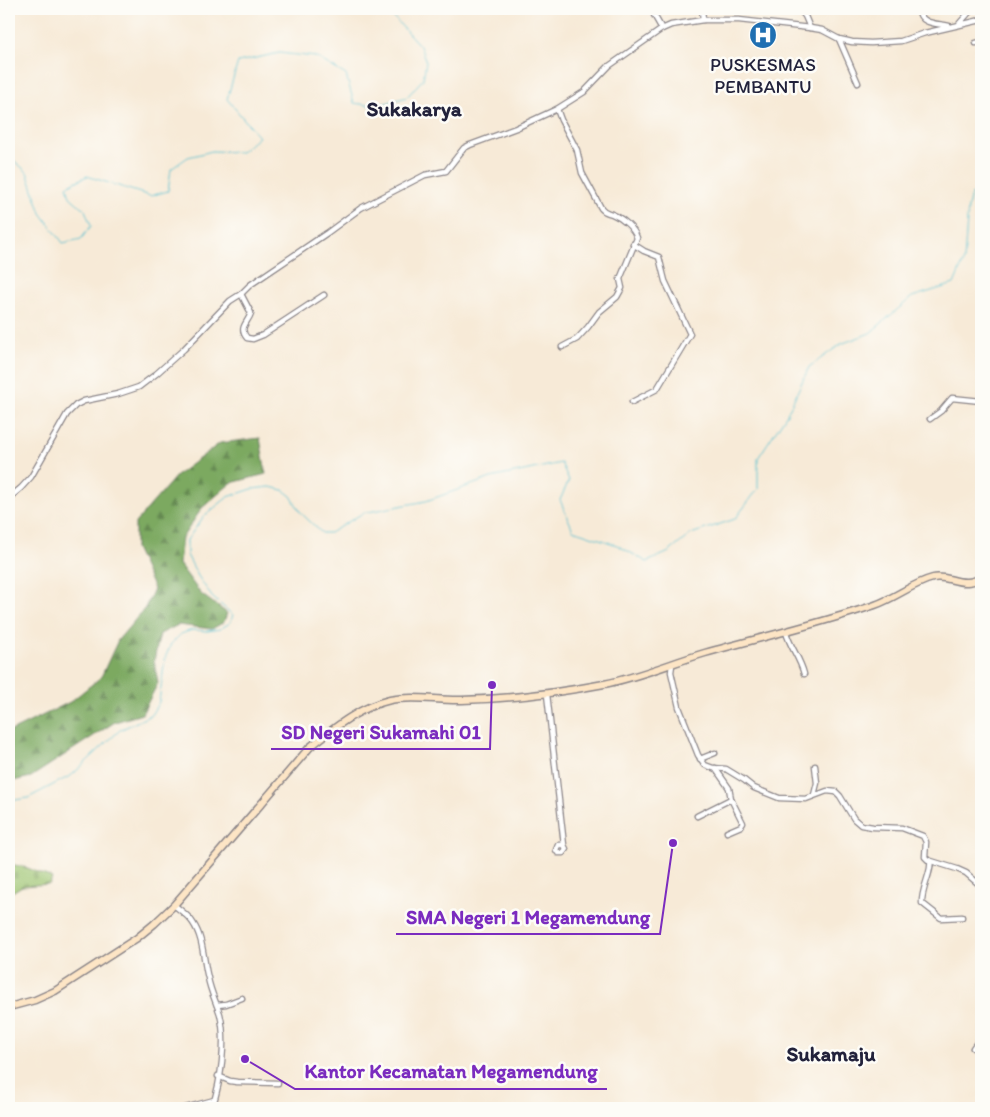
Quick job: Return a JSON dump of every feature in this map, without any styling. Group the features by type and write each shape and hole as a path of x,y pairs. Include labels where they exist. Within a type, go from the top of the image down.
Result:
{"street":[{"path":"653,9 654,15 662,29"},
{"path":"702,9 703,20"},
{"path":"799,9 805,16 810,28"},
{"path":"918,9 924,21 950,27"},
{"path":"959,24 972,9"},
{"path":"9,498 31,477 71,409 84,401 118,394 139,387 184,349 230,301 361,208 425,175 446,171 464,148 470,144 516,128 557,109 584,92 609,66 662,29 671,25 703,20 739,20 822,30 839,39 858,43 901,41 959,24 981,20"},
{"path":"839,39 858,83"},
{"path":"557,109 576,150 582,172 601,208 606,213 618,217 636,236 620,279 622,288 617,297 599,312 577,339 562,347"},
{"path":"632,402 657,389 690,334 665,281 659,257 633,244"},
{"path":"241,294 252,315 243,325 243,332 248,338 253,339 263,335 324,295"},
{"path":"930,419 941,411 952,398 981,400"},
{"path":"9,1006 35,1000 55,991 137,938 174,904 310,747 358,712 390,700 404,698 460,700 547,694 622,680 702,654 786,632 878,604 934,578 945,577 966,582 981,578"},
{"path":"786,632 792,647 802,663 804,674"},
{"path":"672,665 674,691 678,707 700,759 705,765 727,770 754,788 779,798 806,799 828,790 836,792 854,820 863,826 902,828 920,834 925,839 925,857 930,861 966,873 981,886"},
{"path":"547,694 564,845"},
{"path":"700,759 714,752"},
{"path":"814,795 817,783 815,766"},
{"path":"715,768 729,788 731,799 743,823 741,826 727,832"},
{"path":"697,816 731,799"},
{"path":"930,861 931,867 924,883 922,903 941,918 962,917"},
{"path":"174,904 189,918 196,928 224,1038 212,1108"},
{"path":"217,1005 242,998"},
{"path":"973,1048 981,1037"},
{"path":"218,1076 237,1082 278,1083"},
{"path":"185,1108 214,1100"}],"green space":[{"path":"260,438 266,474 231,483 202,508 182,538 179,564 201,594 227,613 224,622 212,629 178,625 160,634 154,660 158,683 142,714 115,722 31,777 9,782 9,732 70,702 101,677 118,640 145,608 154,589 135,548 135,523 177,475 220,443"},
{"path":"9,864 25,867 52,878 50,884 22,886 9,894"}],"waterway":[{"path":"9,156 27,172 41,213 63,243 81,239 91,226 85,210 70,197 67,186 87,176 150,196 168,191 171,169 188,157 212,151 241,152 259,137 227,99 238,62 279,53 316,57 346,75 354,103 375,106 407,97 423,79 426,62 420,46 386,9"},
{"path":"9,801 28,798 72,775 120,730 151,715 159,702 165,658 171,644 181,634 192,630 208,631 220,629 230,623 233,615 212,597 187,555 187,540 204,516 228,497 252,489 270,487 283,490 291,496 301,513 322,533 330,533 363,513 426,501 491,478 561,463 569,480 560,500 573,530 617,545 647,562 669,552 691,534 735,519 758,489 758,458 787,414 809,367 841,344 870,333 912,297 954,284 964,260 968,207 971,195 981,193"}],"place":[{"name":"PUSKESMAS PEMBANTU","path":"763,35"},
{"name":"SD Negeri Sukamahi 01","path":"492,685"},
{"name":"SMA Negeri 1 Megamendung","path":"673,843"},
{"name":"Kantor Kecamatan Megamendung","path":"245,1059"}],"district":[{"name":"Sukakarya","path":"414,109"},
{"name":"Sukamaju","path":"831,1054"}]}
